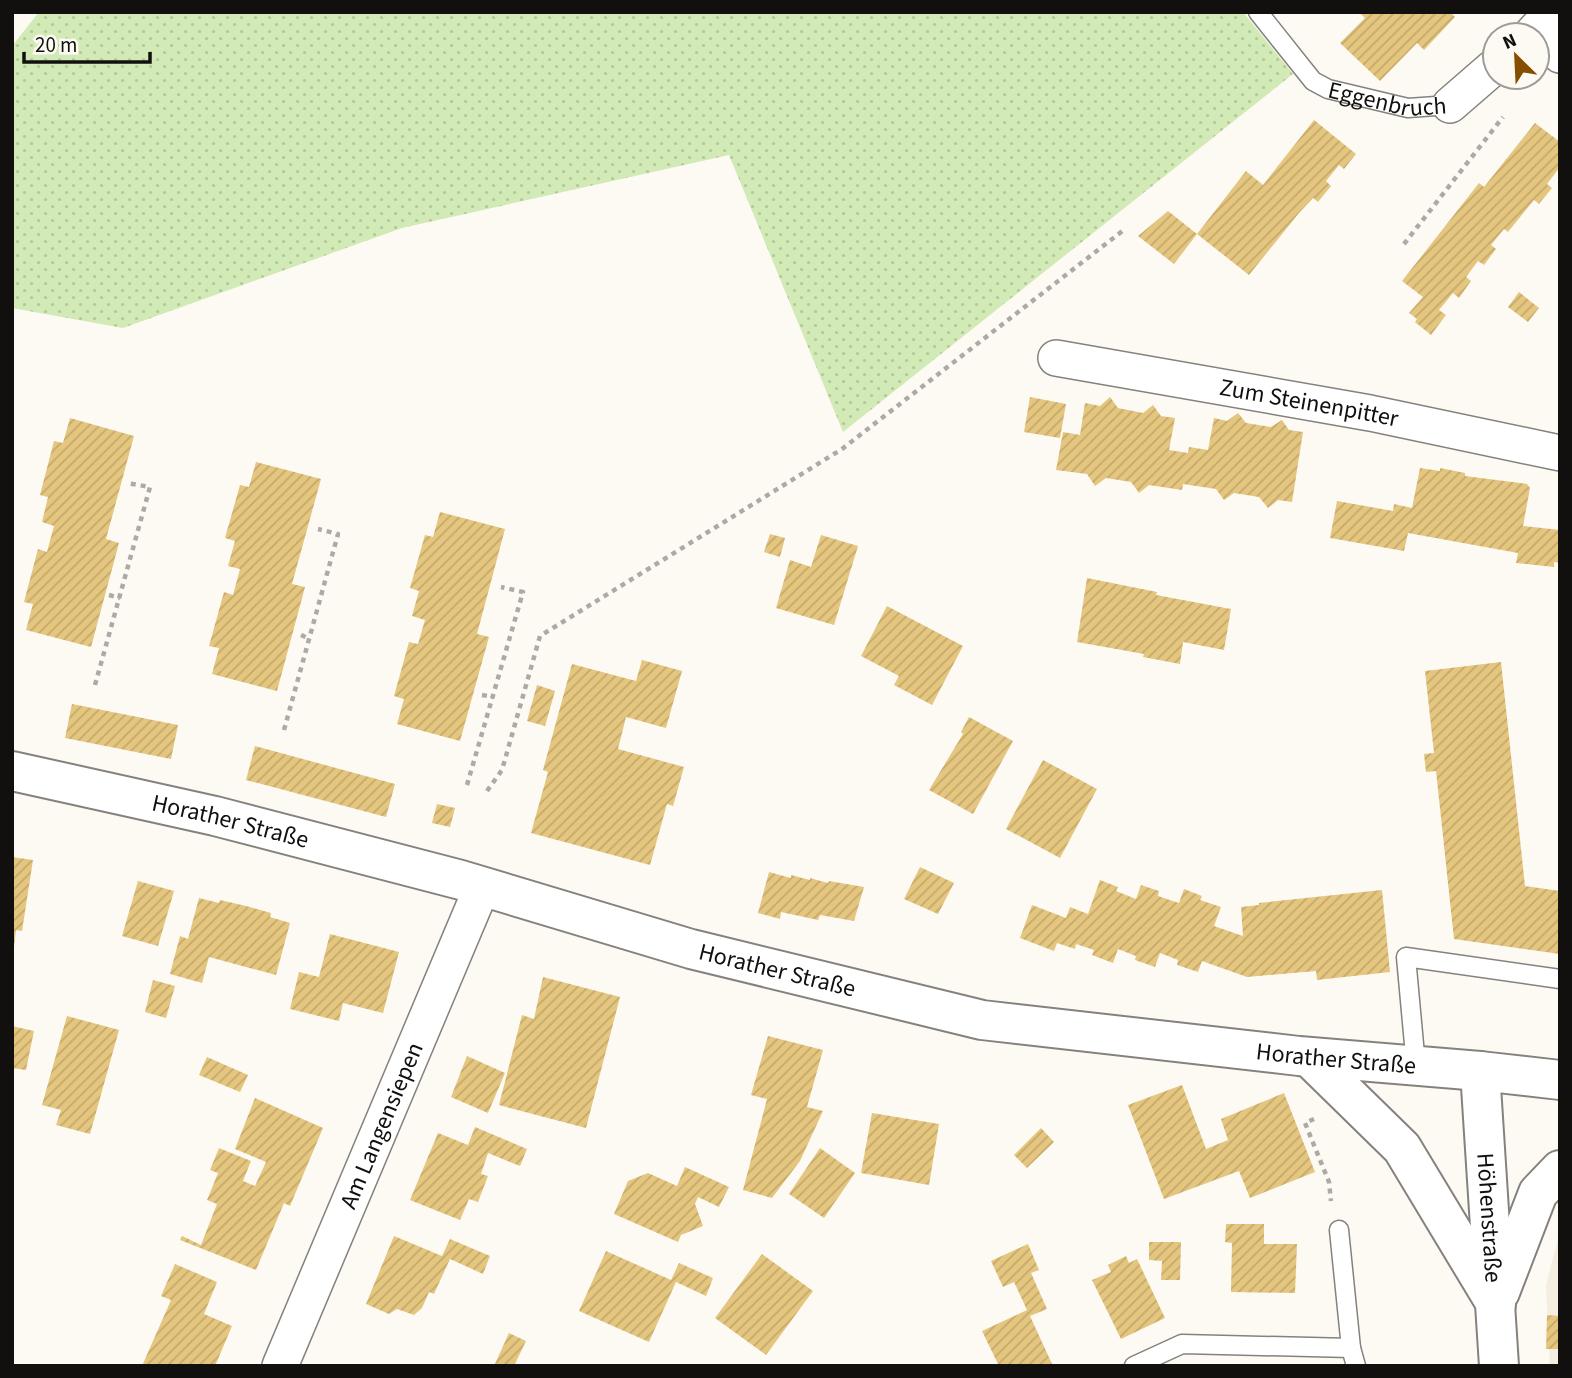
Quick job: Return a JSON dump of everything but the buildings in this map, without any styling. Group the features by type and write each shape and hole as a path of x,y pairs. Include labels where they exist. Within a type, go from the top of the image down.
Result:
{"main road":[{"name":"Horather Straße","path":"12,771 215,816 482,887 691,948 982,1020 1309,1057 1560,1080"},
{"path":"1309,1057 1402,1148 1496,1304"},
{"name":"Höhenstraße","path":"1480,1071 1499,1366"},
{"path":"1496,1304 1538,1193 1560,1170"}],"street":[{"name":"Eggenbruch","path":"1450,105 1481,78"},
{"name":"Zum Steinenpitter","path":"1056,358 1370,413 1560,453"},
{"name":"Am Langensiepen","path":"279,1366 482,887"}],"lane":[{"name":"Eggenbruch","path":"1258,12 1313,82 1328,89 1408,108 1450,105"},
{"path":"1416,1066 1406,957 1560,979"},
{"path":"1339,1230 1351,1348 1356,1366"},
{"path":"1134,1366 1182,1344 1351,1348"}],"path":[{"path":"1404,244 1503,117"},
{"path":"487,791 502,770 540,636 842,449 1125,229"},
{"path":"95,685 150,487 127,483"},
{"path":"284,730 338,534 318,529"},
{"path":"467,785 523,592 501,587"},
{"path":"109,595 120,598"},
{"path":"301,635 310,639"},
{"path":"482,695 493,697"},
{"path":"1305,1123 1329,1182 1331,1205"}],"shaded area":[{"path":"1560,1231 1560,1366 1550,1366 1546,1285"}],"green space":[{"path":"39,12 1243,12 1293,74 843,432 729,155 402,228 123,328 12,308 12,46"}]}
